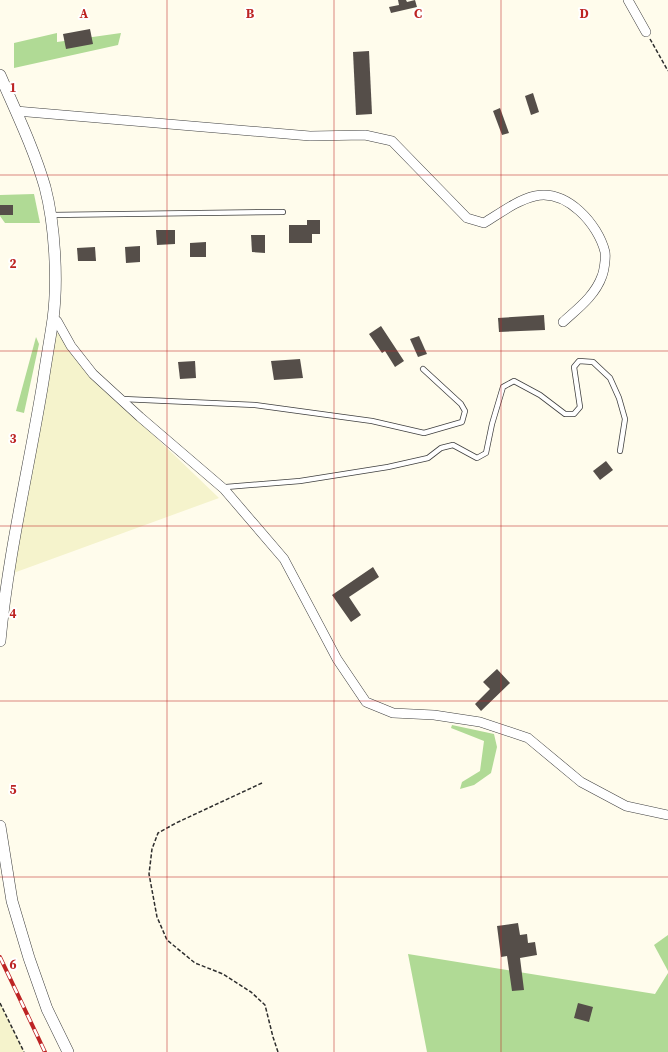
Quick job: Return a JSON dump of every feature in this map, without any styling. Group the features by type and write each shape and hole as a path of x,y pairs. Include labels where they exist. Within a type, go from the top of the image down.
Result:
{"street":[{"path":"628,0 646,32"},
{"path":"0,75 16,111 45,188 50,215 54,253 53,318 4,601 0,641"},
{"path":"16,111 310,136 365,135 392,141 467,218 484,223 519,202 535,196 553,196 566,201 581,212 595,231 605,253 602,276 591,296 563,322"},
{"path":"53,318 57,320 71,346 93,374 224,489 284,559 337,659 366,702 393,713 434,715 480,722 528,738 581,782 626,806 668,815"},
{"path":"0,826 12,901 28,958 47,1008 68,1052"}],"lane":[{"path":"50,215 283,212"},
{"path":"224,489 226,487 300,481 388,467 428,458 441,448 453,445 477,458 486,453 492,424 503,387 514,381 540,395 565,414 574,414 580,406 574,367 580,362 593,362 610,378 619,398 625,419 620,451"},
{"path":"121,399 255,405 372,421 424,433 462,422 465,412 461,404 423,369"}],"path":[{"path":"646,32 668,71"},
{"path":"262,783 176,823 158,833 152,849 149,874 157,917 167,940 195,963 223,974 251,992 265,1005 278,1052"},
{"path":"0,1003 24,1052"}],"shaded area":[{"path":"55,332 59,334 123,406 219,498 8,575"},
{"path":"0,1003 24,1052 0,1052"}],"green space":[{"path":"57,33 57,42 121,33 118,45 14,68 14,43"},
{"path":"34,194 40,223 5,223 0,216 0,195"},
{"path":"36,337 39,344 24,413 16,411"},
{"path":"452,725 494,734 497,747 491,773 474,785 460,789 462,782 480,771 484,741 451,728"},
{"path":"668,935 668,971 654,945"},
{"path":"408,954 655,994 668,973 668,1052 427,1052"}],"building":[{"path":"398,0 406,0 407,2 415,0 417,7 391,13 389,7 399,5"},
{"path":"90,29 93,44 66,49 63,34"},
{"path":"369,51 372,114 356,115 353,52"},
{"path":"533,93 539,112 531,115 525,96"},
{"path":"500,108 509,133 502,135 493,111"},
{"path":"0,205 13,205 13,215 0,215"},
{"path":"307,220 320,220 320,234 312,234 312,243 289,243 289,225 307,225"},
{"path":"156,230 175,230 175,244 157,245"},
{"path":"251,235 265,235 265,253 252,252"},
{"path":"206,242 206,257 190,257 190,243"},
{"path":"140,246 140,262 126,263 125,247"},
{"path":"95,247 96,261 78,261 77,248"},
{"path":"544,315 545,330 499,332 498,318"},
{"path":"381,326 404,361 395,367 385,351 382,353 369,334"},
{"path":"419,336 427,354 418,357 410,339"},
{"path":"300,359 303,378 274,380 271,361"},
{"path":"195,361 196,378 180,379 178,362"},
{"path":"606,461 613,470 600,480 593,471"},
{"path":"373,567 379,577 349,597 361,615 351,622 332,595"},
{"path":"497,669 510,683 481,711 475,704 490,689 483,682"},
{"path":"518,923 520,935 527,934 528,943 535,942 537,955 520,958 524,990 512,991 507,956 501,957 497,926"},
{"path":"578,1003 593,1007 589,1022 574,1018"}],"railway":[{"path":"0,957 45,1052"}]}
